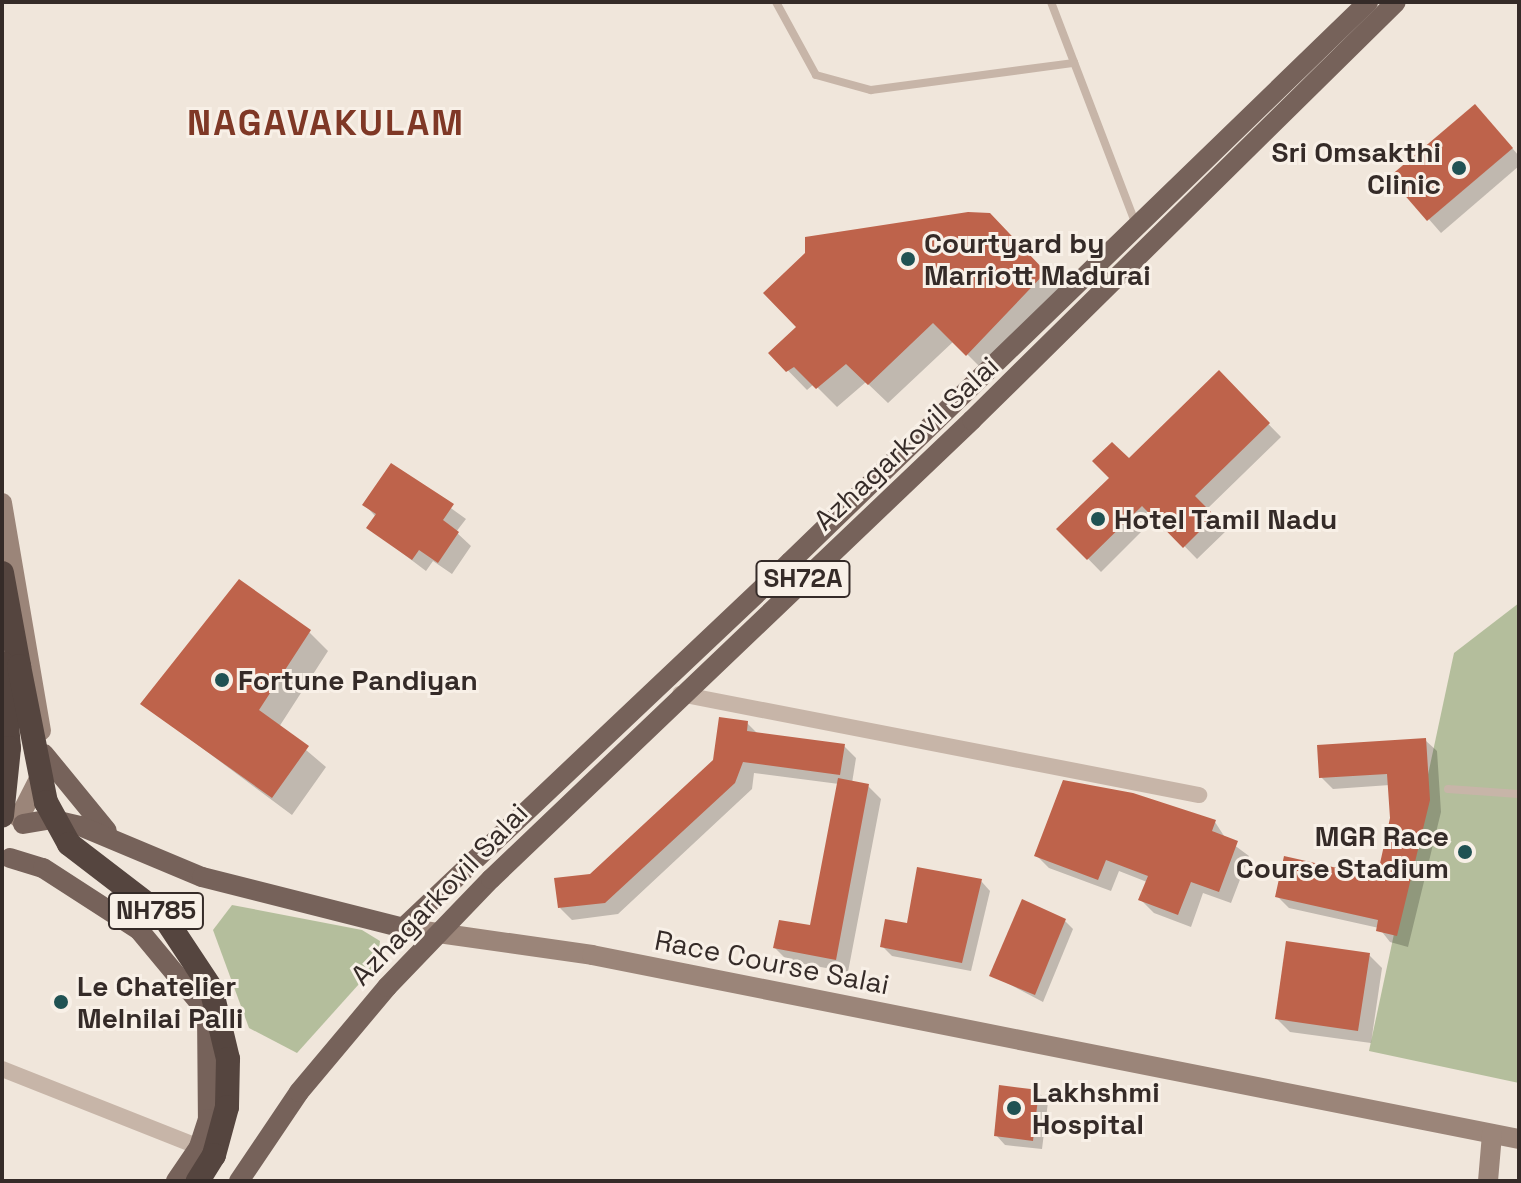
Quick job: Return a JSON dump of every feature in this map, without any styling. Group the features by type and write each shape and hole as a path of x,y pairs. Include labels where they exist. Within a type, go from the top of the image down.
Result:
{"highway":[{"name":"NH785","path":"2,573 46,802 69,844 164,917 211,988 228,1059 227,1107 214,1155 198,1181"},
{"path":"2,663 12,817"}],"main road":[{"name":"Azhagarkovil Salai","path":"403,928 1368,2"},
{"name":"Azhagarkovil Salai","path":"239,1181 299,1092 437,935 680,694 972,420 1396,2"},
{"path":"44,754 82,807 115,839"},
{"name":"Race Course Salai","path":"12,817 50,819 115,839 202,877 403,928"},
{"path":"6,859 22,848 12,817"},
{"path":"6,859 43,868 139,930 207,1012 208,1119 199,1147 176,1181"},
{"path":"403,928 405,968"}],"street":[{"path":"1136,226 1150,244"},
{"path":"2,503 32,655 44,754 43,777 12,817"},
{"path":"680,694 1199,795"},
{"name":"Race Course Salai","path":"403,928 592,955 1519,1139"},
{"path":"2,1069 199,1147"},
{"path":"1488,1181 1492,1134"}],"lane":[{"path":"776,2 816,75 871,90 1074,63"},
{"path":"1051,2 1136,226"},
{"path":"1448,789 1519,794"}],"green space":[{"name":"MGR Race Course Stadium","path":"1519,603 1519,1083 1369,1051 1454,653"},
{"path":"232,905 362,930 380,941 377,964 297,1053 249,1028 213,930"}],"building":[{"path":"1475,104 1513,148 1427,221 1389,177"},
{"name":"Courtyard by Marriott Madurai","path":"968,212 990,213 1046,272 966,356 933,323 868,385 846,364 816,389 794,367 786,372 768,353 796,327 763,293 805,253 805,237"},
{"path":"1219,370 1270,423 1195,496 1215,516 1183,548 1142,506 1087,560 1056,529 1109,478 1092,461 1112,442 1129,458"},
{"path":"391,463 454,504 443,520 459,532 438,563 419,550 412,560 366,528 376,514 362,505"},
{"name":"Fortune Pandiyan","path":"239,579 311,630 259,710 309,746 272,798 140,704"},
{"path":"719,717 748,721 747,731 845,744 840,775 743,762 735,783 605,903 558,908 554,878 590,874 713,760"},
{"path":"1426,738 1430,800 1397,936 1376,931 1378,920 1275,897 1284,856 1377,877 1390,818 1387,774 1319,778 1317,745"},
{"path":"838,778 869,784 836,960 773,948 779,920 810,925"},
{"path":"1063,780 1133,793 1216,820 1212,831 1238,841 1219,892 1191,882 1178,915 1138,900 1148,876 1106,860 1098,880 1034,856"},
{"path":"917,867 982,879 962,963 880,947 885,919 907,923"},
{"path":"1022,899 1066,919 1035,995 989,976"},
{"path":"1286,941 1370,953 1358,1031 1275,1019"},
{"path":"999,1085 1039,1090 1033,1141 994,1136"}],"place":[{"name":"Sri Omsakthi Clinic","path":"1459,168"},
{"name":"Courtyard by Marriott Madurai","path":"908,259"},
{"name":"Hotel Tamil Nadu","path":"1098,519"},
{"name":"Fortune Pandiyan","path":"222,680"},
{"name":"MGR Race Course Stadium","path":"1465,852"},
{"name":"Le Chatelier Melnilai Palli","path":"61,1002"},
{"name":"Lakhshmi Hospital","path":"1014,1108"}],"district":[{"name":"NAGAVAKULAM","path":"326,124"}]}
